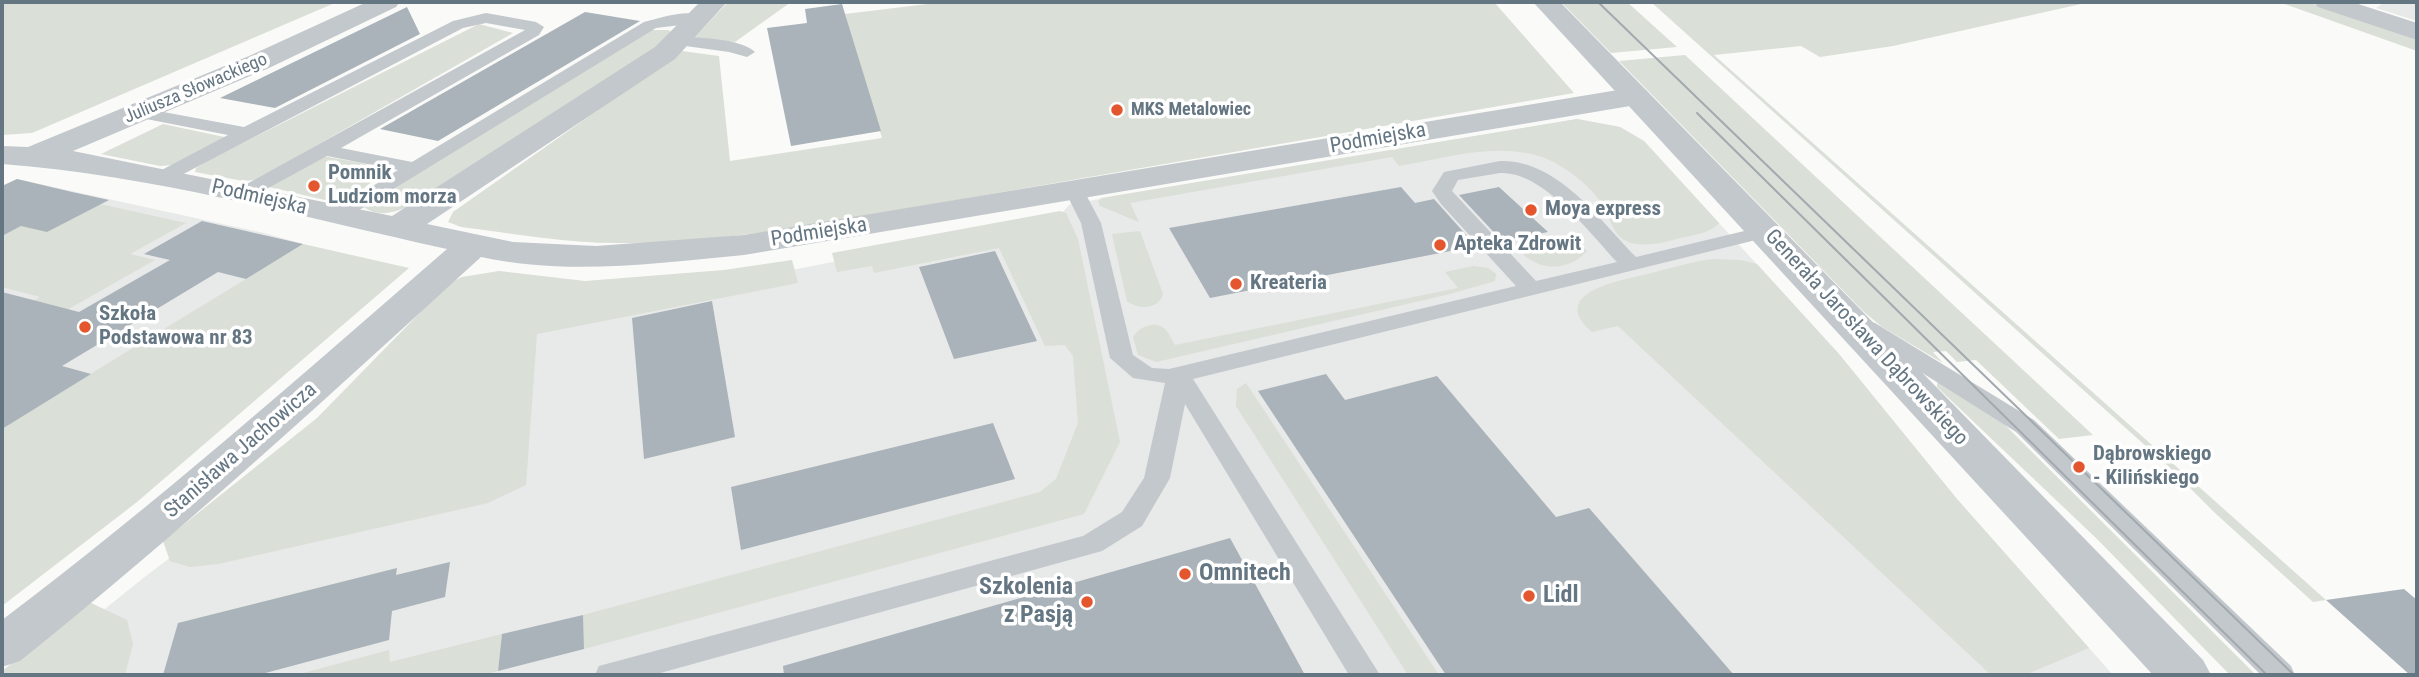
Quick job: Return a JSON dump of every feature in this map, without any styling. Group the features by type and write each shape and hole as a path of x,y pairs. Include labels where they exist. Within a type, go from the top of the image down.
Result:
{"street":[{"name":"Juliusza Słowackiego","path":"2,167 17,156 142,113 387,2"},
{"name":"Generała Jarosława Dąbrowskiego","path":"1546,2 2185,675"},
{"path":"2333,2 2417,32"},
{"path":"396,229 665,53 706,10"},
{"name":"Podmiejska","path":"17,156 72,160 243,194 472,246 561,257 691,251 744,245 1636,96"},
{"name":"Stanisława Jachowicza","path":"2,647 109,564 234,458 472,246"}],"lane":[{"path":"336,216 650,25 706,10"},
{"path":"163,177 458,24 486,18 536,27 533,32 243,194"},
{"path":"677,41 730,47 747,52"},
{"path":"142,113 246,133"},
{"path":"324,150 414,168"},
{"path":"1532,290 1448,200 1442,191 1451,176 1493,167 1518,167 1536,175 1570,202 1631,264"},
{"path":"1075,191 1091,223 1122,358 1137,372 1157,377 1179,375 1765,232"},
{"path":"1843,313 2025,426 2280,675"},
{"path":"610,675 1092,544 1132,519 1157,478 1179,375"},
{"path":"1179,375 1365,675"}],"shaded area":[{"path":"2,2 337,2 32,133 2,135"},
{"path":"728,2 791,2 735,42 693,39"},
{"path":"944,2 1494,2 1574,93 807,226 739,235 671,242 605,243 461,227 448,222 453,212 682,51 719,56 730,161 882,138 845,14"},
{"path":"1561,2 1627,2 1677,47 1611,53"},
{"path":"1651,2 2090,2 1893,46 1820,57 1801,46 1714,55 2326,600 2313,602 2215,513 2168,466"},
{"path":"2279,2 2308,2 2417,38 2417,51"},
{"path":"2385,2 2417,2 2417,21 2376,8"},
{"path":"479,24 513,33 256,180 243,181 195,172 196,168 207,161"},
{"path":"648,30 669,30 671,33 662,44 414,204 382,213 364,207 374,199"},
{"path":"1685,55 2093,435 2059,439 1976,360 1957,362 1946,351 1933,352 1943,363 1882,327 1863,311 1619,61"},
{"path":"1577,119 1620,127 1644,141 1839,354 1957,499 2113,675 23,675 142,579 511,299 742,280 1058,217 1070,204"},
{"path":"1577,119 1620,127 1644,141 1719,223 1706,232 1665,242 1631,243 1618,235 1599,199 1577,177 1542,157 1507,151 1471,153 1399,166 1392,157 1130,203 1139,222 1100,206 1098,201 1101,198"},
{"path":"163,124 229,138 173,165 160,166 101,154"},
{"path":"323,156 389,168 364,188 370,190 342,204 269,187"},
{"name":"Szkoła Podstawowa nr 83","path":"17,179 303,244 2,429 2,186"},
{"path":"100,204 186,223 130,254 155,260 5,345 2,344 2,334 21,323 2,318 40,297 2,287 2,236 21,226"},
{"path":"1060,211 1066,213 1078,239 1120,442 1084,514 584,649 583,615 1040,492 1056,479 1078,423 1073,356 1065,345 1045,346 999,248 874,273 872,266 837,272 832,253"},
{"path":"1140,231 1163,294 1157,303 1147,307 1127,301 1112,234"},
{"path":"1567,239 1579,242 1587,251 1565,265 1539,264 1524,255 1525,246"},
{"path":"303,244 409,268 137,502 2,606 2,428"},
{"path":"1713,259 1757,264 1839,354 1957,499 2089,648 2025,675 1991,675 1618,326 1592,332 1580,318 1578,307 1583,298 1593,290 1622,280"},
{"path":"792,260 798,283 537,334 526,485 488,503 218,564 190,567 170,561 163,541 317,418 449,283 462,277 499,271 585,281 724,270"},
{"path":"1474,266 1488,268 1496,274 1495,281 1450,294 1156,362 1138,355 1133,337 1143,328 1157,325 1165,329 1175,345 1458,288 1445,272"},
{"path":"1941,382 1993,413 2256,675 2230,675 2097,539 1937,387 1937,383"},
{"path":"1246,383 1439,675 1408,675 1236,406 1237,389"},
{"path":"89,602 127,620 133,644 125,675 2,675 2,671"},
{"path":"502,634 498,671 481,675 296,675 389,650 390,662"}],"building":[{"path":"842,4 881,131 791,146 767,28 807,23 805,9"},
{"path":"407,7 420,34 275,108 220,98"},
{"path":"585,12 640,21 438,141 380,129"},
{"path":"17,179 109,200 47,232 21,226 2,236 2,186"},
{"path":"1401,187 1415,203 1434,199 1476,246 1210,298 1169,228"},
{"path":"1499,187 1548,232 1502,241 1459,195"},
{"path":"202,221 303,244 246,279 218,272 62,366 91,374 2,429 2,292 79,312 170,260 144,254"},
{"path":"995,251 1037,341 954,359 919,267"},
{"path":"712,301 735,437 644,459 632,318"},
{"name":"Lidl","path":"1326,374 1345,400 1437,376 1556,517 1589,508 1734,675 1446,675 1258,391"},
{"path":"993,423 1015,479 741,550 731,487"},
{"path":"1230,538 1305,675 784,675 783,666"},
{"path":"450,562 445,597 392,611 389,640 258,675 163,675 178,623 397,568 396,575"},
{"path":"2404,589 2417,600 2417,675 2410,675 2326,600"},
{"path":"583,615 584,649 498,671 502,634"}],"tram line":[{"path":"1598,2 2294,675"},
{"path":"1697,113 2267,675"}],"place":[{"name":"MKS Metalowiec","path":"1117,110"},
{"name":"Pomnik Ludziom morza","path":"314,186"},
{"name":"Moya express","path":"1531,210"},
{"name":"Apteka Zdrowit","path":"1440,245"},
{"name":"Kreateria","path":"1236,284"},
{"name":"Szkoła Podstawowa nr 83","path":"85,327"},
{"name":"Dąbrowskiego - Kilińskiego","path":"2079,467"},
{"name":"Omnitech","path":"1185,574"},
{"name":"Lidl","path":"1529,596"},
{"name":"Szkolenia z Pasją","path":"1087,602"}]}
